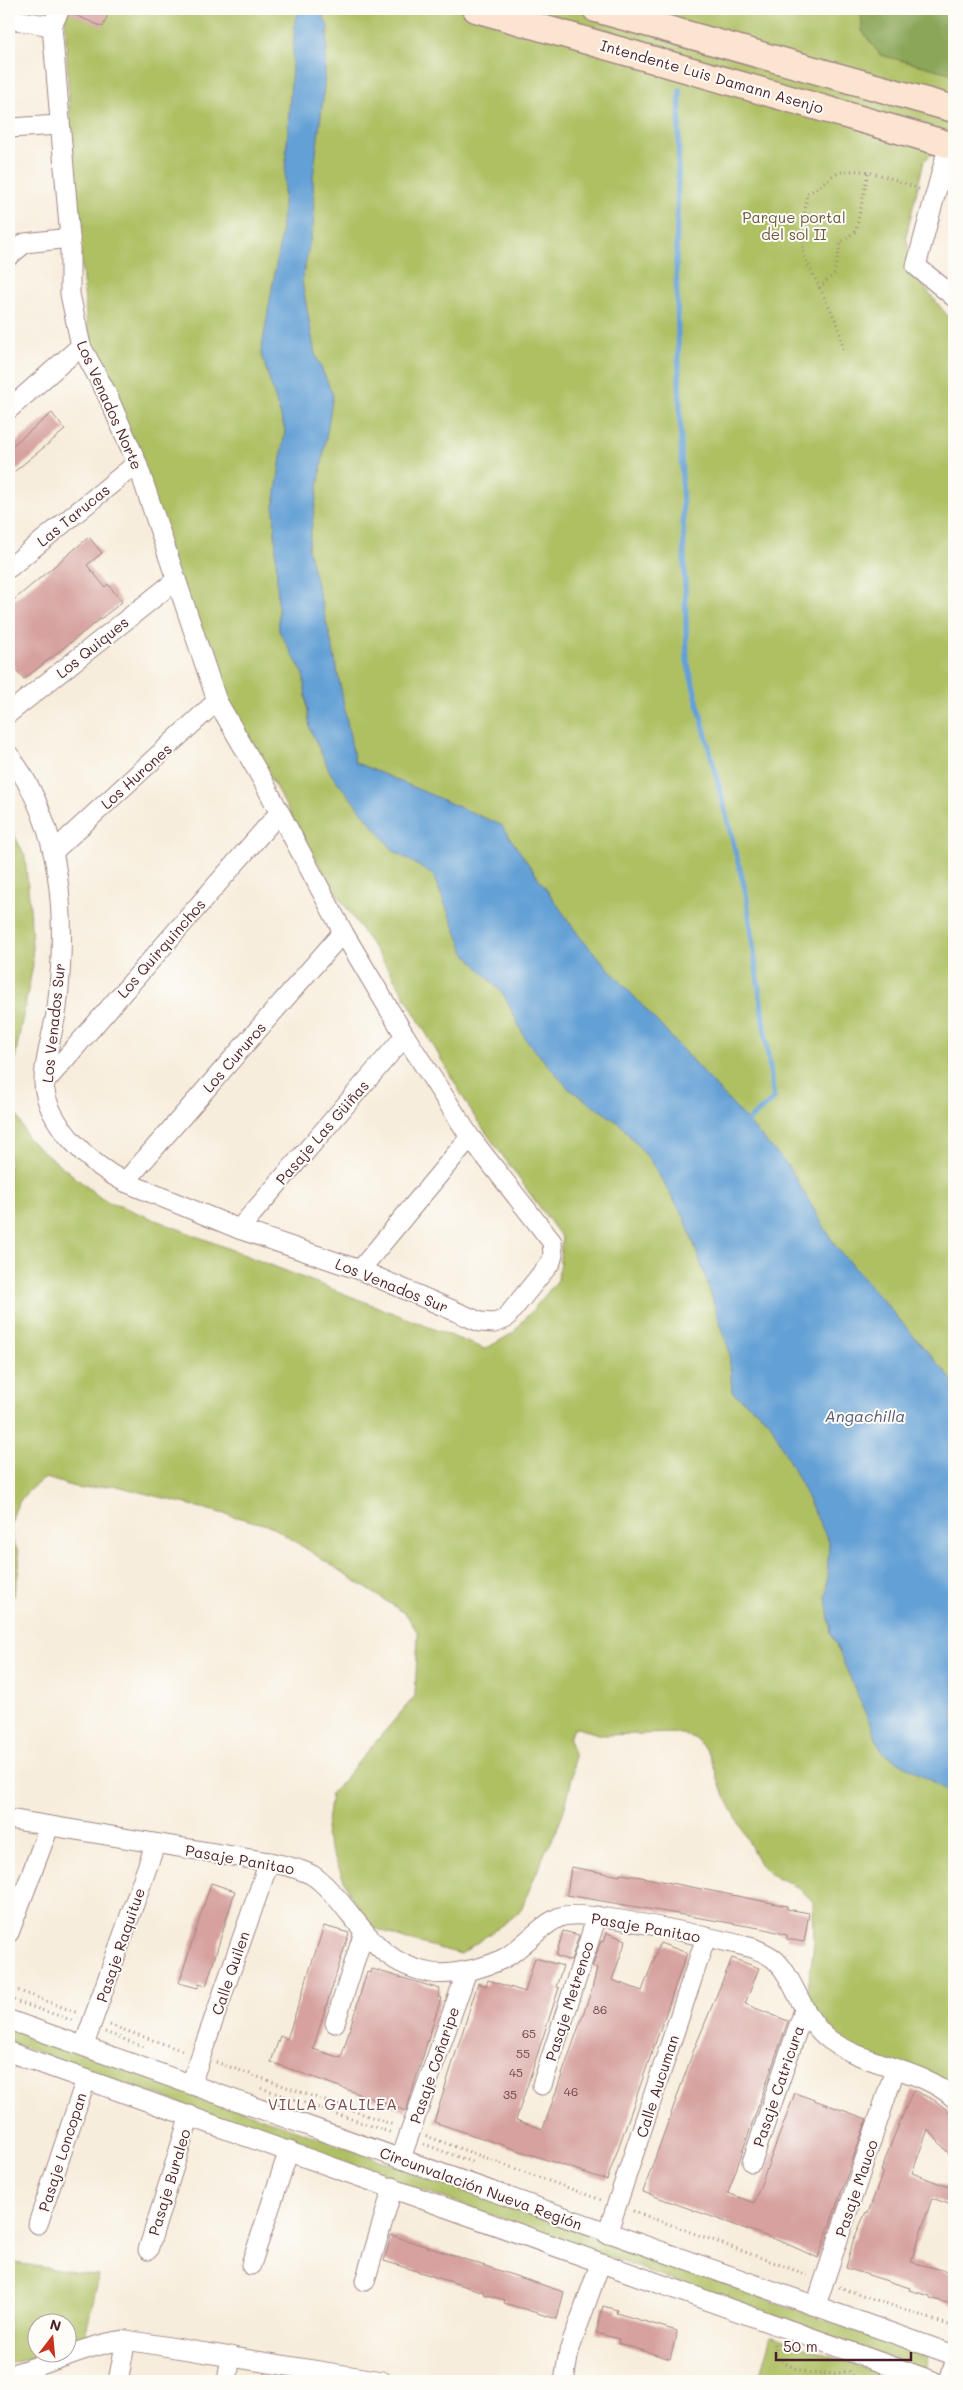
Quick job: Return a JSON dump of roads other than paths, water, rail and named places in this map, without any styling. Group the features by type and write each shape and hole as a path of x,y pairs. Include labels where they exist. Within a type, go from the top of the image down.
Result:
{"main road":[{"name":"Intendente Luis Damann Asenjo","path":"476,9 951,145"},
{"path":"596,9 954,109"}],"street":[{"name":"Los Venados Norte","path":"60,9 52,26 70,238 70,294 81,346 106,392 137,463 217,702 263,781"},
{"path":"9,19 52,26"},
{"path":"9,128 60,124"},
{"path":"951,145 916,266 954,297"},
{"path":"9,256 25,243 70,238"},
{"path":"9,409 81,346"},
{"name":"Las Tarucas","path":"9,568 137,463"},
{"name":"Los Quiques","path":"9,713 175,581"},
{"name":"Los Hurones","path":"54,851 217,702"},
{"name":"Los Venados Sur","path":"9,755 31,788 41,808 54,851 59,887 61,961 55,1021 44,1083 55,1116 77,1148 107,1173 125,1182 239,1229 360,1270 480,1322 494,1324 509,1315 551,1262 553,1248 549,1237 470,1137 405,1036 343,932 263,781"},
{"name":"Los Quirquinchos","path":"44,1083 279,813"},
{"name":"Los Cururos","path":"125,1182 343,932"},
{"name":"Pasaje Las Güiñas","path":"239,1229 405,1036"},
{"path":"360,1270 470,1137"},
{"name":"Pasaje Panitao","path":"9,1819 155,1845 269,1862 312,1875 326,1886 364,1932 388,1956 410,1968 434,1973 467,1972 507,1957 560,1917 597,1916 753,1948 774,1959 786,1975 804,2010 829,2040 862,2057 931,2082 954,2098"},
{"path":"9,1933 49,1827"},
{"name":"Pasaje Raquitue","path":"84,2045 155,1845"},
{"name":"Calle Quilen","path":"191,2084 269,1862"},
{"name":"Pasaje Metrenco","path":"542,2085 597,1916"},
{"path":"334,2023 364,1932"},
{"name":"Calle Aucuman","path":"607,2234 706,1937"},
{"name":"Pasaje Coñaripe","path":"401,2158 467,1972"},
{"name":"Pasaje Catricura","path":"752,2162 804,2010"},
{"name":"Circunvalación Nueva Región","path":"9,2020 401,2158 607,2234 816,2305 954,2355"},
{"name":"Circunvalación Nueva Región","path":"9,2052 393,2187 600,2264 933,2381"},
{"name":"Pasaje Mauco","path":"816,2305 896,2070"},
{"name":"Pasaje Loncopan","path":"38,2224 86,2079"},
{"name":"Pasaje Buraleo","path":"148,2250 190,2115"},
{"path":"251,2265 289,2150"},
{"path":"365,2281 393,2187"},
{"path":"564,2381 569,2350 600,2264"},
{"path":"118,2381 126,2340"},
{"path":"10,2377 42,2366 77,2350 102,2343 126,2340 232,2356 338,2378 382,2381"},
{"path":"227,2381 232,2356"},
{"path":"949,2381 954,2365"}],"water":[{"name":"Angachilla","path":"301,9 320,9 328,27 323,99 313,177 314,220 302,281 315,354 333,395 308,549 333,649 355,762 501,825 580,937 789,1167 836,1247 954,1382 954,1799 943,1788 882,1752 831,1633 826,1598 829,1542 769,1420 732,1392 729,1350 685,1219 650,1160 619,1123 569,1089 526,1040 504,995 465,953 433,875 394,851 331,774 310,729 303,673 279,631 274,506 285,430 261,353 281,236 295,20"}],"waterway":[{"path":"680,90 676,263 687,661 746,893 774,1099 748,1121"}],"district":[{"name":"VILLA GALILEA","path":"333,2103"}],"park label":[{"name":"Parque portal del sol II","path":"794,226"}]}
